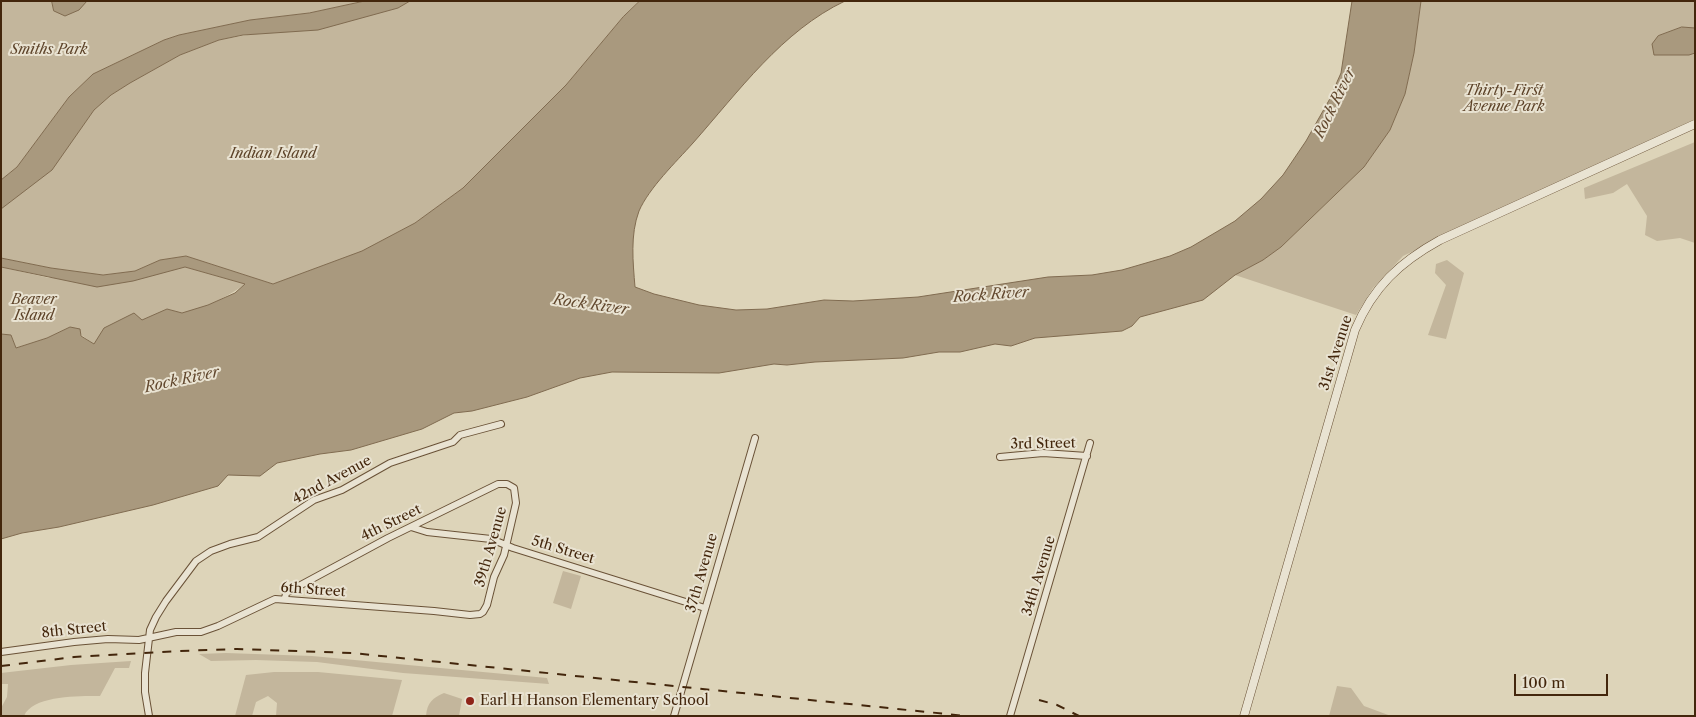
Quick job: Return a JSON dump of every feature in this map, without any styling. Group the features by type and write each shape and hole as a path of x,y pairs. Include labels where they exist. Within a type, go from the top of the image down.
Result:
{"street":[{"name":"31st Avenue","path":"1244,716 1351,342 1361,314 1384,282 1408,259 1440,240 1695,124"},
{"name":"42nd Avenue","path":"149,716 145,683 150,630 156,617 187,572 202,556 230,544 258,537 314,500 342,490 390,463 453,442 460,435 502,424"},
{"name":"37th Avenue","path":"674,716 755,438"},
{"name":"34th Avenue","path":"1010,716 1090,443"},
{"name":"3rd Street","path":"1000,457 1042,453 1086,456"},
{"name":"4th Street","path":"285,599 286,593 379,542 498,484 507,484 514,488"},
{"name":"39th Avenue","path":"483,612 487,605 506,545 516,502 514,488"},
{"name":"5th Street","path":"411,527 427,532 491,539 705,608"},
{"name":"6th Street","path":"149,638 176,632 206,631 275,599 470,615 483,612"},
{"name":"8th Street","path":"1,652 83,641 149,638"}],"green space":[{"name":"Smiths Park","path":"1,1 365,1 309,13 250,20 179,35 164,40 93,74 69,97 17,167 1,180"},
{"name":"Indian Island","path":"410,1 640,1 623,17 566,85 463,188 415,223 363,251 273,284 186,256 160,260 135,271 102,275 51,268 1,258 1,209 52,169 94,110 111,95 130,83 180,55 219,40 398,8"},
{"name":"Thirty-First Avenue Park","path":"1421,1 1695,1 1695,119 1403,256 1373,288 1356,315 1235,275 1263,260 1281,247 1364,167 1390,130 1405,94 1414,53"},
{"path":"1695,142 1695,243 1680,238 1657,241 1645,235 1647,216 1627,184 1613,193 1585,199 1584,188"},
{"path":"1447,260 1464,273 1446,339 1428,335 1446,285 1435,273 1436,264"},
{"name":"Beaver Island","path":"1,267 49,278 162,272 185,267 245,284 206,306 183,313 167,309 94,344 70,327 47,338 16,348 11,335 1,334"},
{"path":"563,571 581,576 571,609 553,603"},
{"path":"199,654 312,656 547,678 549,684 403,673 317,662 211,661"},
{"path":"131,661 129,668 115,668 100,696 47,700 29,709 24,716 1,716 1,708 7,697 8,684 1,684 1,673 71,665"},
{"path":"274,672 318,672 402,680 392,716 276,716 277,703 268,696 256,702 252,716 235,716 246,675"},
{"path":"1337,686 1351,688 1364,706 1391,716 1329,716"},
{"path":"444,693 462,699 459,716 426,716 431,701"}],"water":[{"path":"52,1 87,1 79,10 65,16 54,11"},
{"path":"365,1 410,1 398,8 318,30 243,35 219,40 180,55 130,83 111,95 94,110 52,170 1,209 1,180 17,167 69,97 93,74 164,40 179,35 250,20 309,13"},
{"name":"Rock River","path":"640,1 845,1 822,14 781,45 663,176 649,193 639,211 633,239 635,287 654,294 699,305 736,310 767,309 824,300 853,301 918,297 1048,277 1092,275 1122,270 1170,256 1191,247 1235,221 1261,199 1283,175 1306,141 1332,95 1341,73 1352,1 1421,1 1414,53 1405,94 1390,130 1364,167 1281,247 1263,260 1235,275 1203,300 1140,317 1132,326 1122,331 1035,338 1011,346 995,344 960,352 939,352 903,358 787,365 774,364 719,373 612,372 580,378 527,397 472,411 454,413 422,429 351,450 277,463 260,476 228,475 218,486 153,505 1,539 1,334 11,335 16,348 47,338 70,327 80,329 81,336 94,344 104,328 134,313 142,320 167,309 182,313 208,305 235,293 245,284 185,267 133,281 97,287 1,267 1,258 51,268 103,275 135,271 160,260 186,256 273,284 362,251 415,223 463,188 566,85 623,17"},
{"path":"1682,27 1695,28 1695,53 1689,55 1654,55 1652,44 1658,36"}],"railway":[{"path":"1,666 74,657 179,651 237,649 352,653 966,716"},
{"path":"1039,700 1057,705 1079,716"}],"place":[{"name":"Earl H Hanson Elementary School","path":"470,701"}]}
